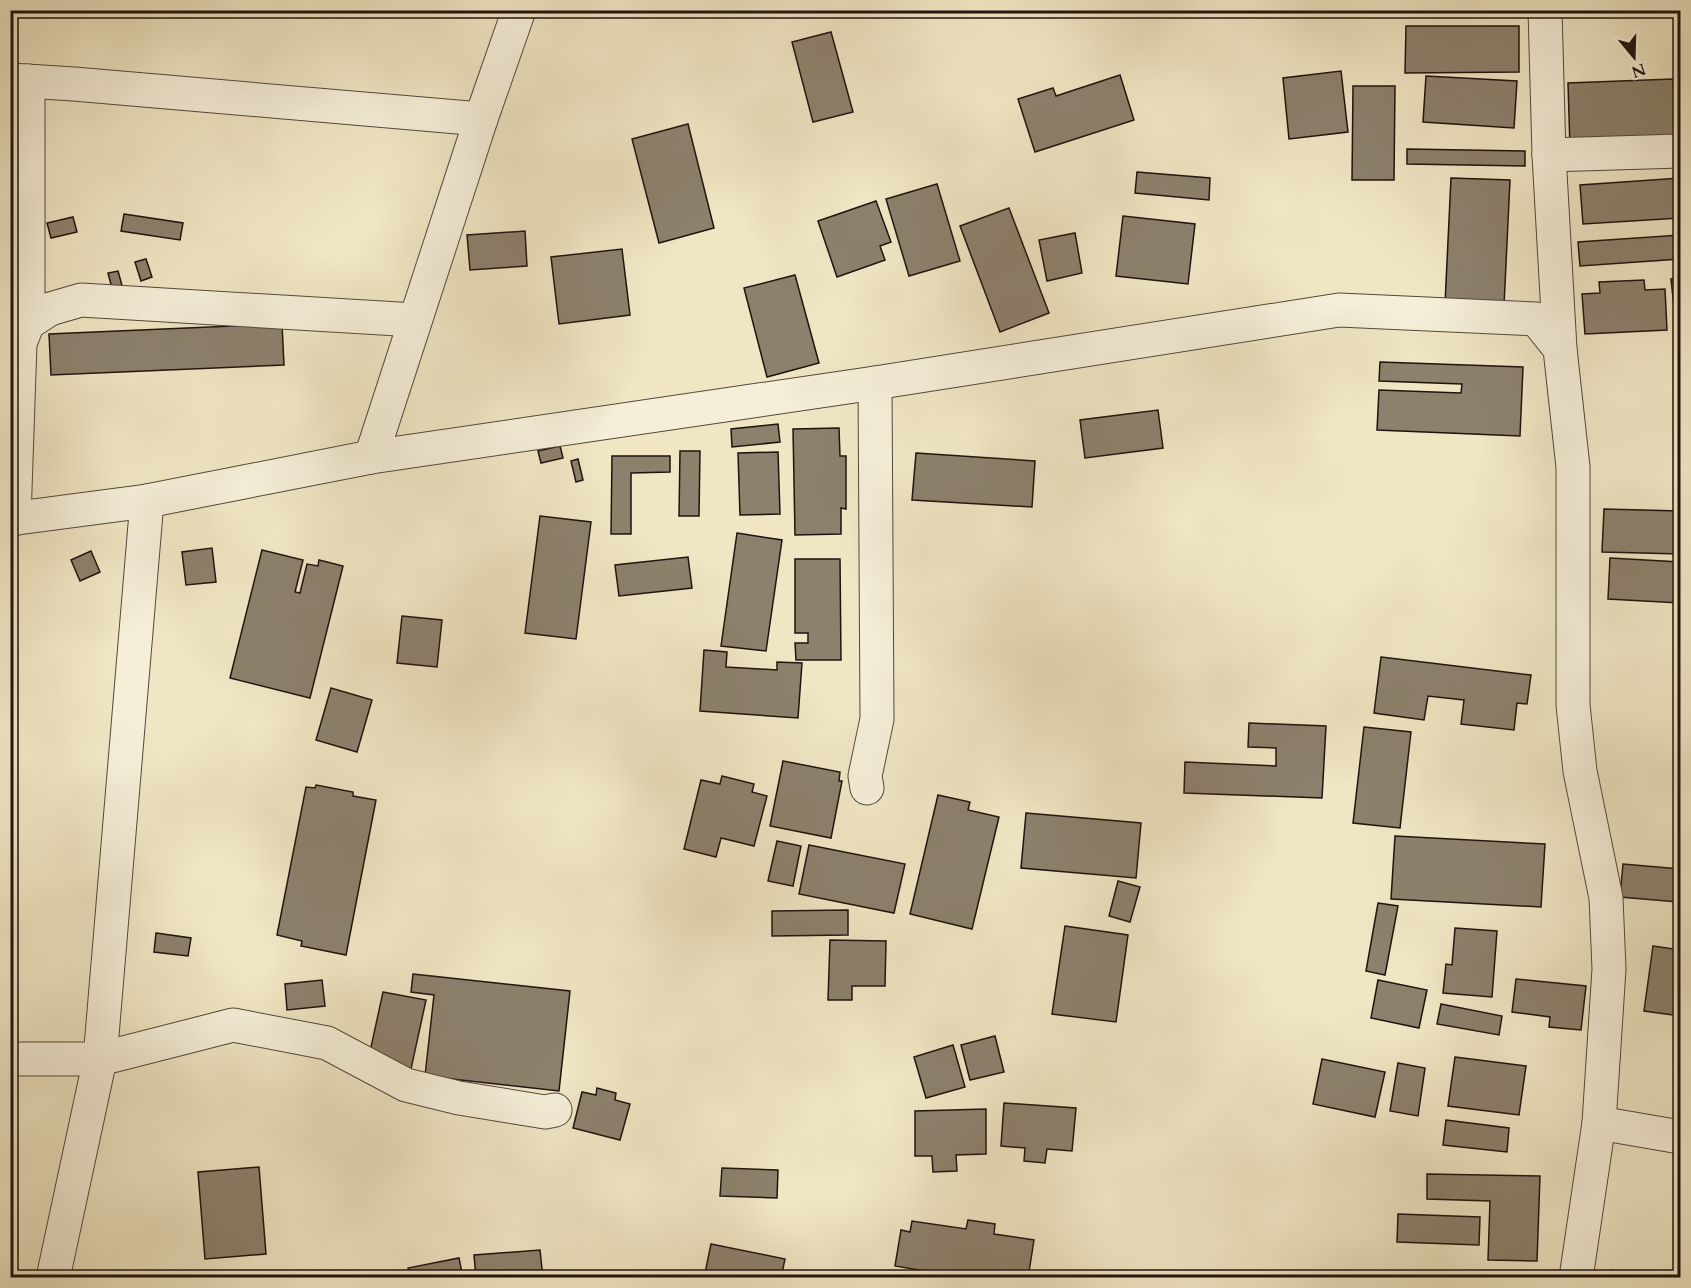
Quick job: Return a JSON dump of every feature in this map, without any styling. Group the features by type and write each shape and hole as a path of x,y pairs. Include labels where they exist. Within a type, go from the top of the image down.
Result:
{"street":[{"path":"371,457 481,119 519,10"},
{"path":"1545,10 1560,349 1573,467 1573,705 1580,771 1606,898 1609,969 1599,1123 1576,1278"},
{"path":"481,119 19,80 28,323 20,343 12,519 147,501 371,457 875,383 1340,310 1536,319 1560,349"},
{"path":"1550,155 1680,152"},
{"path":"28,323 50,309 81,300 415,320"},
{"path":"867,788 865,776 877,719 875,383"},
{"path":"53,1278 100,1059 147,501"},
{"path":"10,1059 100,1059 233,1025 327,1043 406,1085 459,1098 544,1112 555,1110"},
{"path":"1599,1123 1680,1137"}],"building":[{"path":"1406,26 1519,26 1519,72 1405,73"},
{"path":"831,32 853,112 813,122 792,42"},
{"path":"1341,71 1348,132 1289,139 1283,78"},
{"path":"1120,75 1134,120 1035,152 1018,99 1053,88 1056,96"},
{"path":"1426,76 1517,81 1514,128 1423,122"},
{"path":"1673,79 1676,144 1570,148 1568,83"},
{"path":"1353,86 1395,86 1394,180 1352,180"},
{"path":"688,124 714,228 659,243 632,139"},
{"path":"1407,149 1525,151 1525,166 1407,164"},
{"path":"1137,172 1210,178 1209,200 1135,193"},
{"path":"1451,178 1510,180 1504,306 1445,304"},
{"path":"1680,178 1680,218 1583,224 1580,185"},
{"path":"937,184 960,261 909,276 886,199"},
{"path":"876,201 891,242 880,246 885,260 837,277 818,221"},
{"path":"1009,208 1049,313 1000,332 960,226"},
{"path":"124,214 183,223 180,240 121,231"},
{"path":"1123,216 1195,224 1188,284 1116,276"},
{"path":"73,217 77,232 51,238 47,223"},
{"path":"525,231 527,266 470,270 467,235"},
{"path":"1075,233 1082,273 1047,281 1039,240"},
{"path":"1680,235 1680,259 1580,266 1578,242"},
{"path":"622,249 630,315 559,324 551,257"},
{"path":"146,259 152,277 141,281 135,262"},
{"path":"118,271 123,289 113,292 108,273"},
{"path":"795,275 819,363 767,377 744,288"},
{"path":"1680,278 1680,326 1676,326 1671,279"},
{"path":"1644,280 1645,290 1665,289 1667,330 1585,334 1582,294 1600,293 1599,282"},
{"path":"282,324 284,365 51,375 49,334"},
{"path":"1380,362 1523,367 1520,436 1377,430 1379,390 1461,393 1462,384 1379,381"},
{"path":"1158,410 1163,448 1085,458 1080,420"},
{"path":"778,424 780,442 732,447 731,429"},
{"path":"839,428 840,456 846,456 846,509 841,508 841,534 795,535 793,429"},
{"path":"560,446 563,458 541,463 538,451"},
{"path":"680,451 700,451 699,516 679,516"},
{"path":"778,452 780,514 740,515 738,453"},
{"path":"916,453 1035,461 1032,507 912,500"},
{"path":"612,456 670,456 670,472 631,473 631,534 611,534"},
{"path":"578,459 583,480 576,482 571,461"},
{"path":"1604,509 1680,511 1680,554 1602,552"},
{"path":"540,516 591,522 576,639 525,633"},
{"path":"737,533 782,540 766,651 721,646"},
{"path":"212,548 216,582 186,585 182,552"},
{"path":"262,550 303,560 295,592 300,593 307,564 318,566 319,560 343,566 310,698 230,678"},
{"path":"91,551 100,572 80,581 71,560"},
{"path":"688,557 692,588 619,596 615,565"},
{"path":"1610,558 1680,562 1680,603 1608,599"},
{"path":"795,559 840,559 841,660 796,660 795,643 808,643 808,633 795,633"},
{"path":"402,616 442,620 437,667 397,663"},
{"path":"704,650 727,652 726,667 777,670 777,662 802,663 798,718 700,711"},
{"path":"1381,657 1531,675 1527,704 1517,703 1514,730 1461,724 1464,700 1428,696 1424,720 1374,713"},
{"path":"331,688 372,700 357,752 316,740"},
{"path":"1249,723 1326,726 1322,798 1184,793 1185,762 1276,766 1276,748 1248,747"},
{"path":"1364,727 1411,732 1400,828 1353,823"},
{"path":"783,761 840,772 839,781 842,781 831,838 770,826"},
{"path":"722,776 754,784 752,792 767,796 754,846 721,838 716,857 684,849 701,780 720,784"},
{"path":"316,785 353,792 353,796 376,800 346,955 301,946 302,941 277,935 306,787 315,788"},
{"path":"938,795 970,802 968,810 999,817 972,929 910,914"},
{"path":"1026,813 1141,823 1136,878 1021,868"},
{"path":"1395,836 1545,844 1541,907 1391,899"},
{"path":"777,841 801,846 793,886 768,881"},
{"path":"809,845 905,864 894,913 799,894"},
{"path":"1623,864 1680,869 1678,902 1620,897"},
{"path":"1118,881 1140,887 1130,922 1109,916"},
{"path":"1378,903 1398,906 1385,975 1366,971"},
{"path":"848,910 848,935 772,936 772,911"},
{"path":"1065,926 1128,935 1116,1022 1052,1014"},
{"path":"1455,928 1497,931 1492,997 1443,993 1446,964 1452,965"},
{"path":"156,933 191,938 188,956 154,952"},
{"path":"830,940 886,941 885,986 852,986 852,1000 828,1000"},
{"path":"1653,946 1680,950 1680,1016 1644,1011"},
{"path":"413,974 570,991 559,1091 425,1076 434,995 411,992"},
{"path":"1516,979 1586,986 1581,1030 1549,1027 1550,1017 1512,1012"},
{"path":"322,980 325,1006 287,1010 285,984"},
{"path":"1378,980 1427,990 1419,1028 1371,1018"},
{"path":"383,992 426,1000 411,1069 368,1061"},
{"path":"1441,1004 1502,1016 1499,1035 1437,1024"},
{"path":"995,1036 1004,1072 970,1080 961,1045"},
{"path":"953,1045 965,1087 926,1098 914,1057"},
{"path":"1455,1057 1526,1066 1519,1115 1448,1106"},
{"path":"1322,1059 1385,1072 1375,1117 1313,1104"},
{"path":"1398,1063 1425,1068 1418,1116 1390,1111"},
{"path":"597,1088 616,1093 615,1100 630,1104 620,1140 573,1128 582,1092 596,1095"},
{"path":"1004,1103 1076,1108 1072,1151 1047,1149 1045,1163 1024,1161 1025,1148 1001,1146"},
{"path":"986,1109 986,1154 956,1155 957,1171 933,1172 932,1156 915,1156 915,1111"},
{"path":"1446,1120 1509,1128 1507,1152 1443,1145"},
{"path":"259,1167 266,1254 205,1259 198,1172"},
{"path":"722,1168 778,1170 777,1198 720,1196"},
{"path":"1427,1174 1540,1176 1537,1261 1488,1260 1490,1201 1427,1199"},
{"path":"1398,1214 1480,1217 1479,1245 1397,1242"},
{"path":"968,1220 995,1224 994,1234 1034,1240 1028,1278 966,1278 895,1266 901,1230 910,1232 912,1221 966,1229"},
{"path":"711,1244 785,1259 781,1278 704,1278"},
{"path":"540,1250 543,1278 476,1278 474,1255"},
{"path":"459,1258 463,1278 409,1278 408,1268"},
{"path":"1611,1270 1661,1278 1610,1278"}]}
